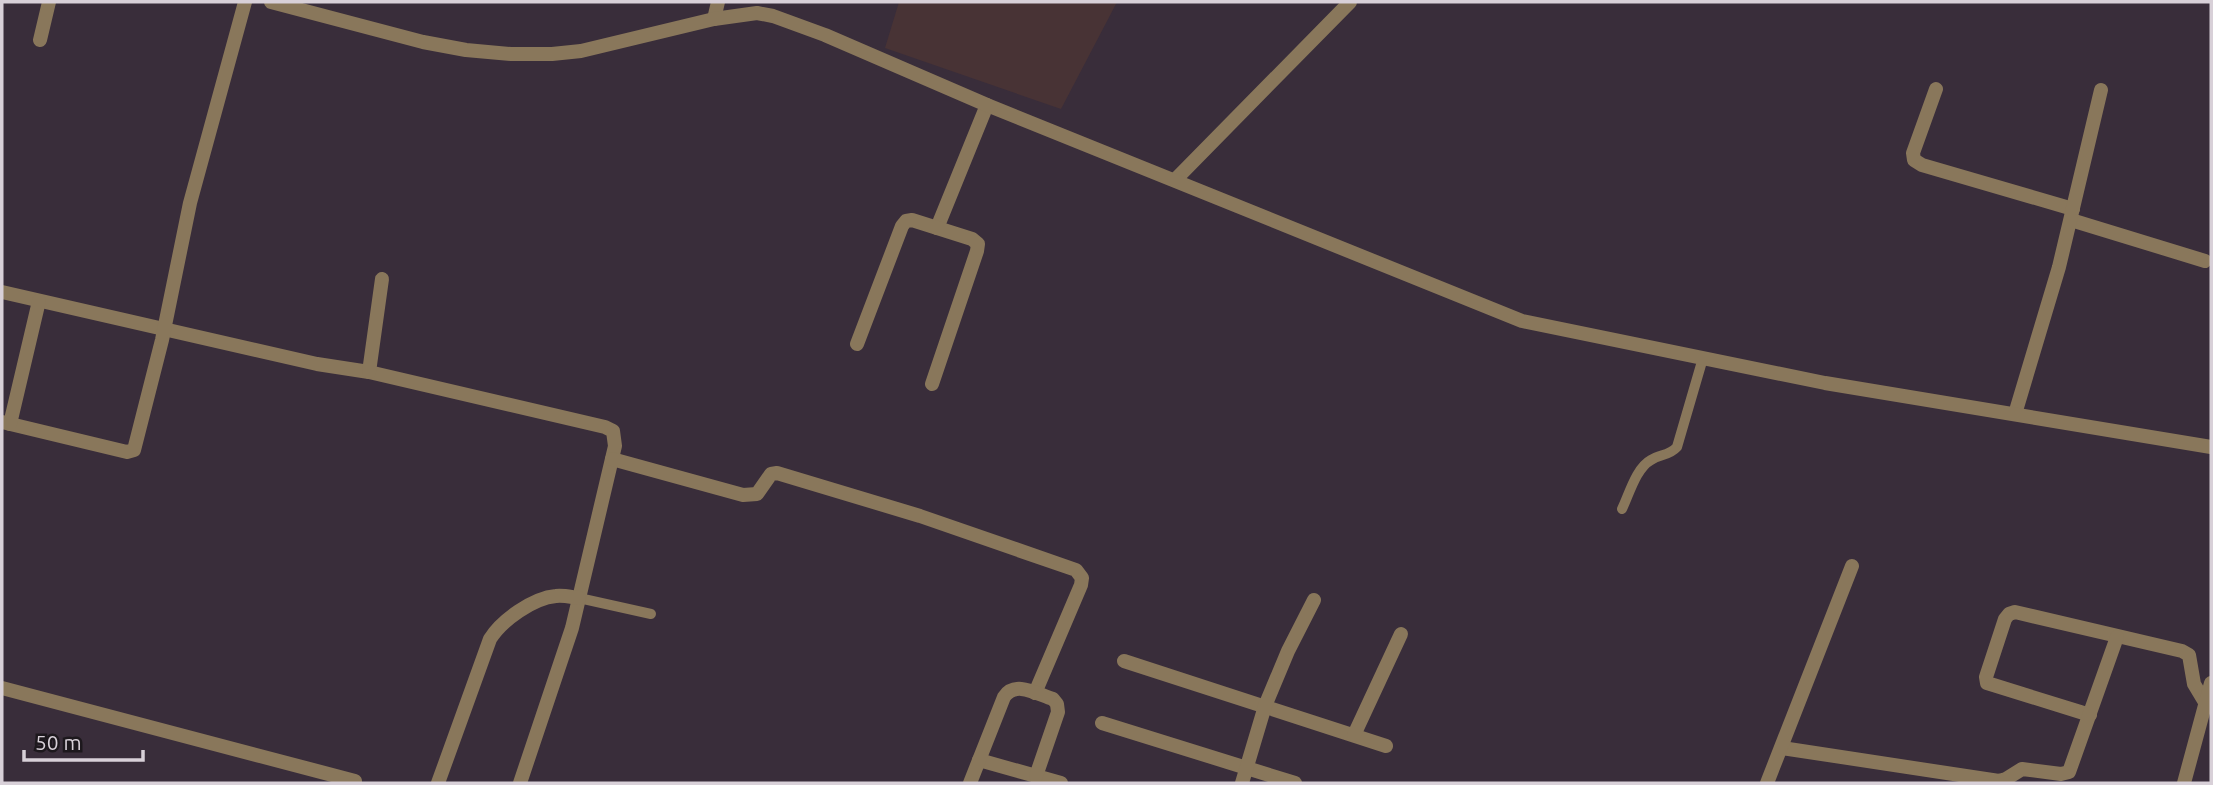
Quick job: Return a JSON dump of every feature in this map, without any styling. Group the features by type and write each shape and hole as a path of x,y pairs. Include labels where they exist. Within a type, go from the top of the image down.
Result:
{"street":[{"path":"40,40 49,2"},
{"path":"39,301 6,423 131,453 134,450 164,328 190,203 245,2"},
{"path":"271,2 299,5 423,42 466,50 511,54 581,51 714,19 757,13 773,16 1522,321 1825,383 2211,447"},
{"path":"714,19 718,2"},
{"path":"1175,180 1350,2"},
{"path":"1936,89 1913,153 1914,160 1922,165 2205,261"},
{"path":"2015,414 2059,267 2101,90"},
{"path":"937,228 987,104"},
{"path":"857,344 902,226 912,220 972,239 978,244 932,384"},
{"path":"369,372 382,279"},
{"path":"2,292 317,364 369,372 605,427 612,431 615,437 612,459 579,598 553,687 520,783"},
{"path":"612,459 743,495 757,494 766,478 777,473 919,516 1076,570 1082,578 1081,585 1035,693"},
{"path":"1767,783 1852,566"},
{"path":"438,783 498,626 509,617 545,598 579,598"},
{"path":"1242,783 1265,706 1288,650 1314,600"},
{"path":"2090,715 1987,683 1986,677 2009,614 2015,612 2182,651 2189,655 2194,684 2206,704"},
{"path":"1354,735 1401,634"},
{"path":"1782,748 1999,781 2022,769 2061,774 2069,772 2117,637"},
{"path":"1124,661 1386,746"},
{"path":"2184,783 2211,683"},
{"path":"970,783 1009,690 1015,687 1053,699 1058,704 1058,712 1035,776"},
{"path":"2,688 355,781"},
{"path":"1102,723 1295,783"},
{"path":"979,760 1061,783"}],"lane":[{"path":"1622,509 1648,461 1671,454 1676,447 1703,358"},
{"path":"579,598 651,614"}],"shaded area":[{"path":"899,2 1117,2 1061,109 885,48"}]}
